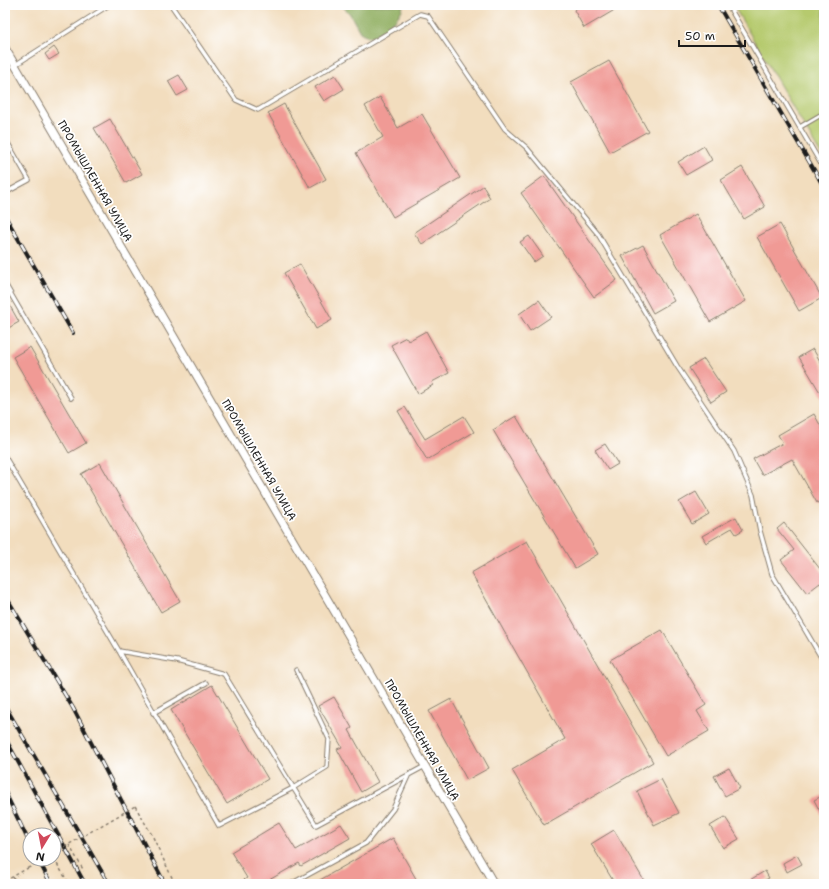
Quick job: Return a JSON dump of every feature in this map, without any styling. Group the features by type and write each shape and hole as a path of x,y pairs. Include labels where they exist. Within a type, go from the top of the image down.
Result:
{"street":[{"name":"ПРОМЫШЛЕННАЯ УЛИЦА","path":"5,48 494,884"}],"lane":[{"path":"15,65 109,5"},
{"path":"171,5 236,100 258,110 420,14 428,16 505,129 527,148 598,234 677,366 734,451 753,495 760,531 772,574 824,662"},
{"path":"728,5 824,170"},
{"path":"800,127 824,112"},
{"path":"5,138 29,180 5,193"},
{"path":"5,284 71,398"},
{"path":"5,457 119,651 153,713 219,826 293,788 327,767 329,739 296,670"},
{"path":"119,651 177,662 224,674 316,825 425,766"},
{"path":"153,713 206,683"},
{"path":"291,884 366,843 393,809 408,775"}],"path":[{"path":"62,849 135,806 152,835 175,884"},
{"path":"69,845 84,871"},
{"path":"5,881 30,867"},
{"path":"59,867 68,882"},
{"path":"13,876 17,884"},
{"path":"37,884 42,882 44,884"}],"green space":[{"path":"341,5 403,5 399,15 390,25 379,33 369,37 360,32 350,14"},
{"path":"733,5 824,5 824,160"}],"building":[{"path":"582,5 623,5 584,28 574,10"},
{"path":"54,47 59,54 49,60 45,54"},
{"path":"609,61 648,131 610,152 571,82"},
{"path":"179,75 188,90 177,96 168,81"},
{"path":"335,75 344,89 324,101 315,87"},
{"path":"380,97 398,128 422,114 460,178 393,217 356,153 383,137 365,106"},
{"path":"284,104 326,179 310,188 268,113"},
{"path":"110,119 142,174 126,183 94,128"},
{"path":"704,146 712,160 686,175 678,162"},
{"path":"742,167 765,207 744,219 721,180"},
{"path":"544,176 617,280 594,297 521,193"},
{"path":"483,186 490,198 422,244 414,233"},
{"path":"696,214 746,301 710,322 660,235"},
{"path":"780,224 822,298 799,311 757,237"},
{"path":"529,236 543,256 534,262 520,242"},
{"path":"643,245 674,301 653,313 622,256"},
{"path":"300,264 332,320 316,329 284,273"},
{"path":"5,297 19,322 5,330"},
{"path":"539,300 551,317 530,331 519,314"},
{"path":"426,331 449,373 432,382 433,385 418,394 391,345 406,337 408,341"},
{"path":"30,347 86,443 69,453 13,357"},
{"path":"813,349 824,368 824,399 799,357"},
{"path":"704,359 726,392 711,402 689,368"},
{"path":"405,407 425,439 464,416 474,432 427,460 398,411"},
{"path":"814,414 824,432 824,500 817,503 792,459 762,475 753,459 783,443 778,435"},
{"path":"516,416 598,554 575,568 493,430"},
{"path":"605,444 618,464 608,470 595,450"},
{"path":"100,463 180,601 161,612 81,474"},
{"path":"696,492 709,514 692,524 679,502"},
{"path":"736,517 743,530 736,534 732,528 706,543 702,536"},
{"path":"784,523 824,574 824,588 820,583 807,593 781,560 794,550 777,529"},
{"path":"527,541 653,762 544,825 512,770 565,739 471,573"},
{"path":"662,630 706,705 697,711 709,731 666,756 610,660"},
{"path":"212,685 268,779 227,804 171,710"},
{"path":"334,697 352,728 349,730 378,782 361,792 337,749 342,747 318,706"},
{"path":"451,699 489,768 467,780 429,711"},
{"path":"729,768 740,788 725,796 714,776"},
{"path":"661,779 679,813 654,825 637,791"},
{"path":"824,795 824,819 814,800"},
{"path":"725,817 739,839 723,848 710,826"},
{"path":"279,823 296,850 341,824 350,838 301,866 299,863 262,884 237,884 247,878 231,852"},
{"path":"614,830 646,884 615,884 591,844"},
{"path":"393,838 419,884 313,884"},
{"path":"797,855 802,864 787,872 783,863"},
{"path":"765,871 769,878 758,884 743,884"}],"railway":[{"path":"718,5 824,187"},
{"path":"5,216 73,333"},
{"path":"5,595 73,708 165,884"},
{"path":"5,706 109,884"},
{"path":"5,738 85,884"},
{"path":"5,792 22,827"},
{"path":"42,867 51,884"}]}
